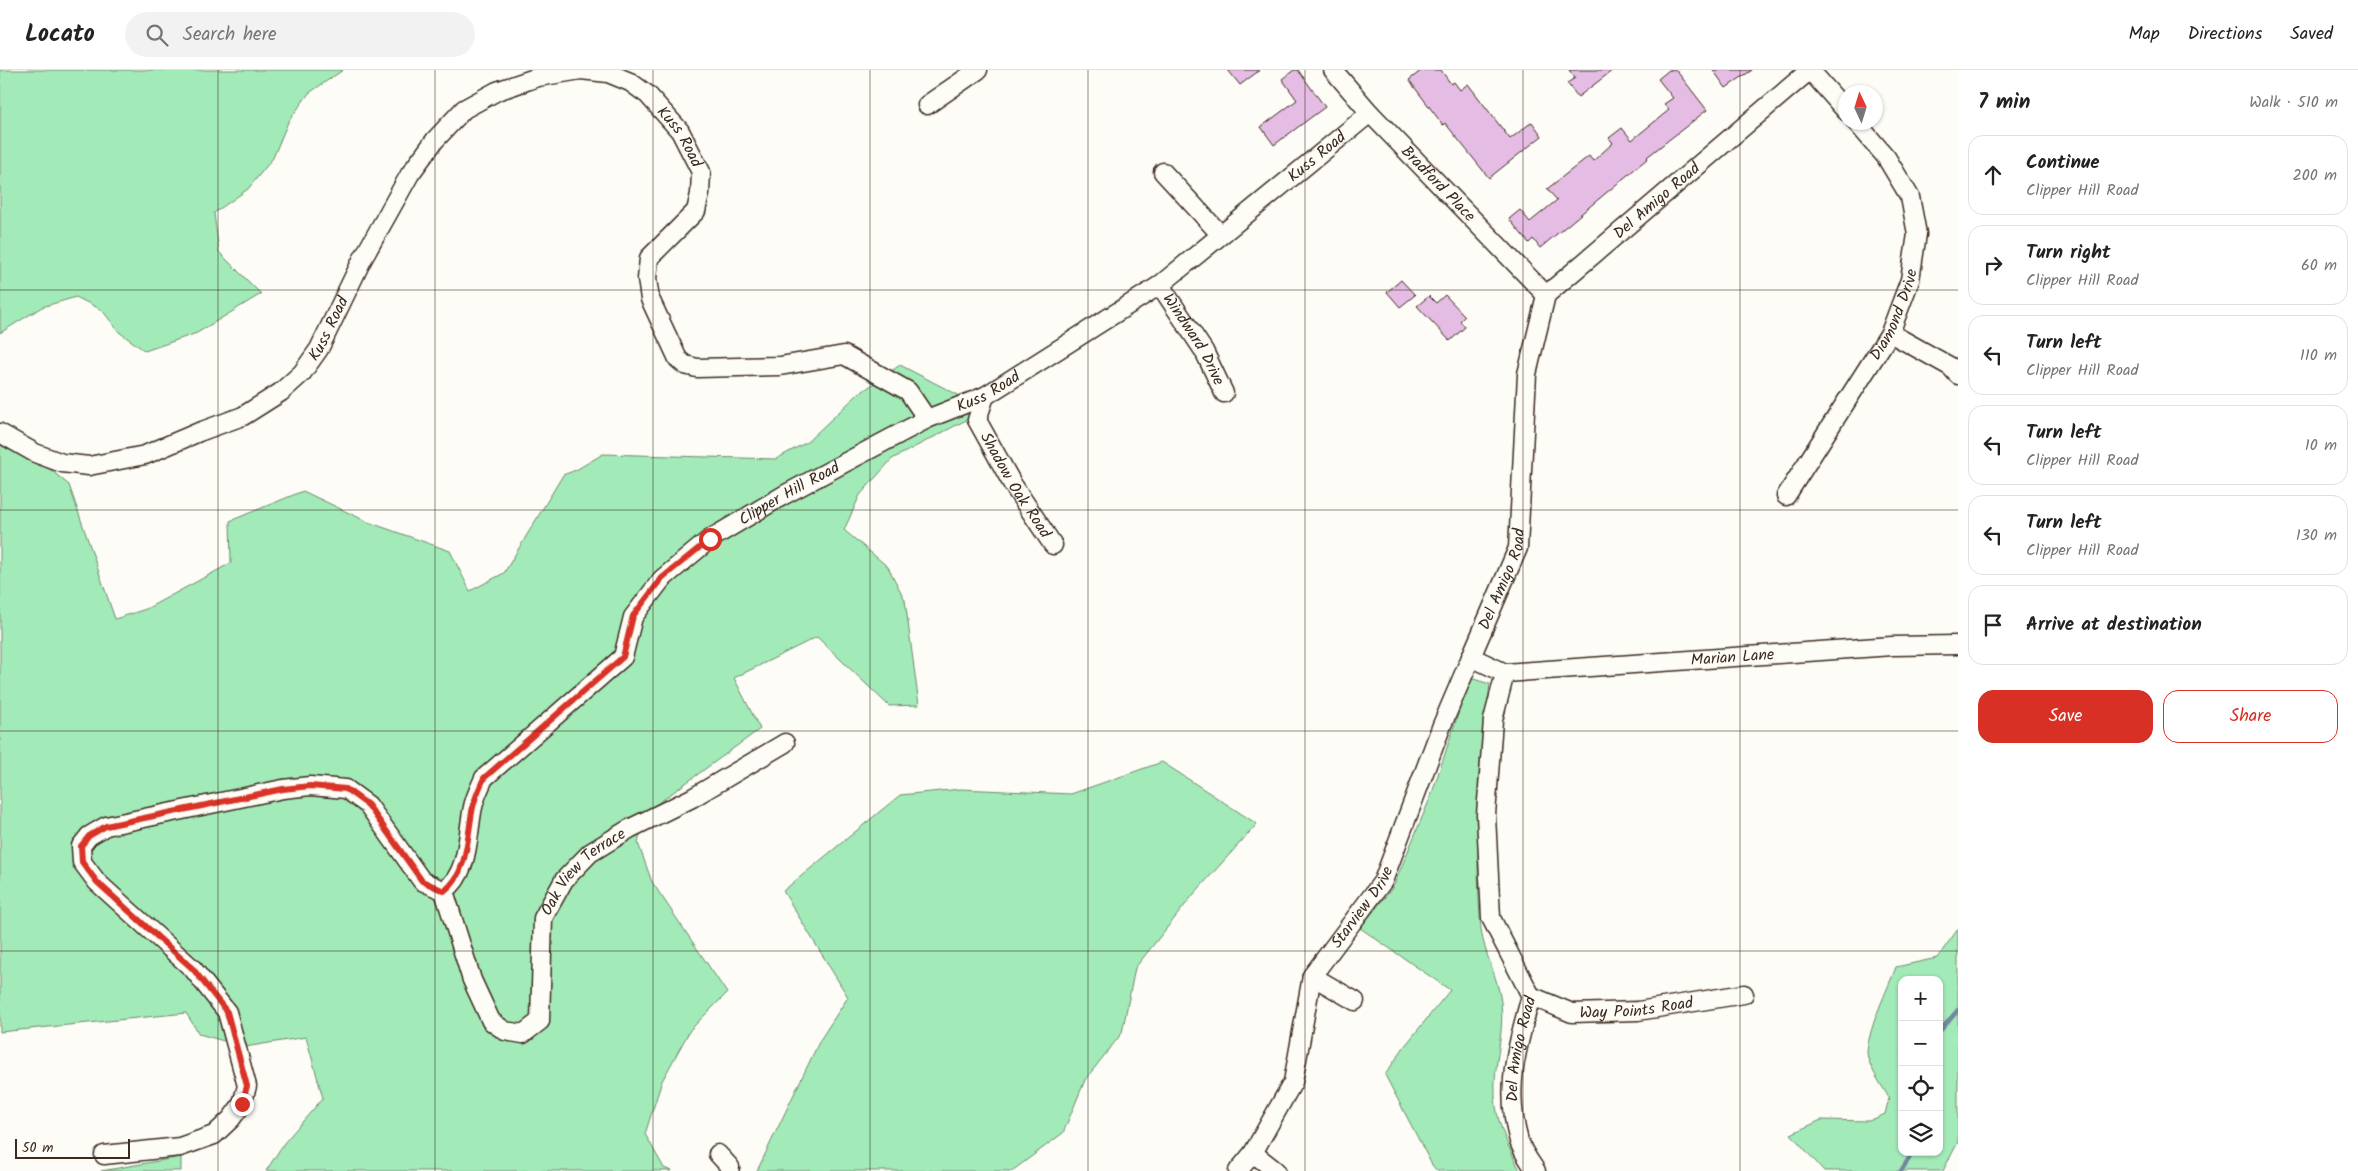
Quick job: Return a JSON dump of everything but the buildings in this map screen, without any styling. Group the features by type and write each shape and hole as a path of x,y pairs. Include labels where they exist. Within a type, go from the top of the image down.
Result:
{"street":[{"name":"Kuss Road","path":"0,433 35,453 62,463 89,466 145,455 243,416 281,392 302,373 319,349 362,260 410,174 435,140 464,110 497,91 538,77 581,70 608,73 630,82 648,95 680,131 701,172 700,194 696,210 649,258 647,279 650,299 678,359 685,365 697,368 771,366 844,354 908,391 927,419 985,396 1160,285 1370,113"},
{"path":"926,105 978,70"},
{"name":"Bradford Place","path":"1333,70 1370,113 1546,295"},
{"path":"1810,70 1838,102"},
{"name":"Del Amigo Road","path":"1471,657 1518,548 1527,374 1546,295 1810,70"},
{"name":"Diamond Drive","path":"1786,496 1890,333 1910,280 1917,234 1910,197 1886,157 1863,130"},
{"path":"1164,172 1221,235"},
{"name":"Windward Drive","path":"1160,285 1204,351 1224,393"},
{"path":"1890,333 1951,367 1958,375"},
{"name":"Shadow Oak Road","path":"985,396 977,420 1013,485 1053,545"},
{"name":"Clipper Hill Road","path":"444,891 452,886 463,866 473,805 484,778 623,657 633,616 662,578 718,534 784,495 927,419"},
{"name":"Marian Lane","path":"1505,673 1892,646 1958,645"},
{"path":"1471,657 1505,673"},
{"name":"Starview Drive","path":"1238,1171 1253,1153 1293,1082 1312,976 1383,881 1442,725 1471,657"},
{"name":"Del Amigo Road","path":"1505,673 1493,720 1486,815 1491,918 1531,996 1514,1055 1512,1104 1519,1142 1536,1171"},
{"name":"Oak View Terrace","path":"444,891 472,980 491,1022 505,1031 523,1034 540,1021 543,918 564,880 590,853 629,829 692,798 786,742"},
{"path":"104,1155 180,1147 214,1135 231,1119 242,1104 247,1086 227,1012 193,969 97,882 82,862 81,846 89,836 106,826 283,789 310,786 346,789 368,805 422,881 444,891"},
{"path":"1312,976 1355,1001"},
{"name":"Way Points Road","path":"1531,996 1572,1012 1638,1011 1744,994"},
{"path":"1253,1153 1276,1171"},
{"path":"718,1154 730,1167 729,1171"}],"green space":[{"path":"0,70 343,70 309,93 288,122 273,158 248,189 214,213 219,252 261,294 197,333 145,351 119,332 102,310 76,297 42,307 0,333"},
{"path":"900,365 962,397 972,417 892,459 860,495 844,530 888,567 905,600 919,705 889,706 817,637 734,678 760,729 646,812 638,843 652,882 727,993 690,1030 662,1081 645,1134 664,1168 672,1171 266,1171 284,1143 323,1098 306,1037 245,1047 199,1034 186,1013 0,1032 0,445 51,470 69,485 115,619 146,609 231,563 230,521 303,491 368,522 450,551 470,591 504,573 563,475 576,470 603,454 776,459 807,442 856,396"},
{"path":"1470,678 1490,684 1479,806 1479,899 1481,929 1497,984 1502,1014 1495,1084 1496,1106 1504,1135 1520,1171 1437,1171 1432,1165 1385,1075 1404,1047 1450,990 1360,928 1393,887 1431,796"},
{"path":"1162,762 1257,824 1193,895 1135,968 1122,1033 1085,1080 1063,1133 1012,1171 757,1171 820,1040 848,997 783,891 900,795 961,789 1071,794"},
{"path":"1958,929 1958,1142 1943,1171 1824,1171 1791,1134 1821,1120 1869,1121 1885,1114 1889,1098 1872,1069 1867,1052 1871,1031 1896,967 1937,958"},
{"path":"181,1157 181,1171 101,1171"}],"waterway":[{"path":"1943,1027 1958,1010"},
{"path":"1901,1171 1910,1156"}],"route":[{"path":"242,1104 247,1086 227,1012 193,969 97,882 82,862 81,846 89,836 106,826 283,789 310,786 346,789 368,805 422,881 444,891 452,886 463,866 473,805 484,778 623,657 633,616 662,578 710,539"}]}
